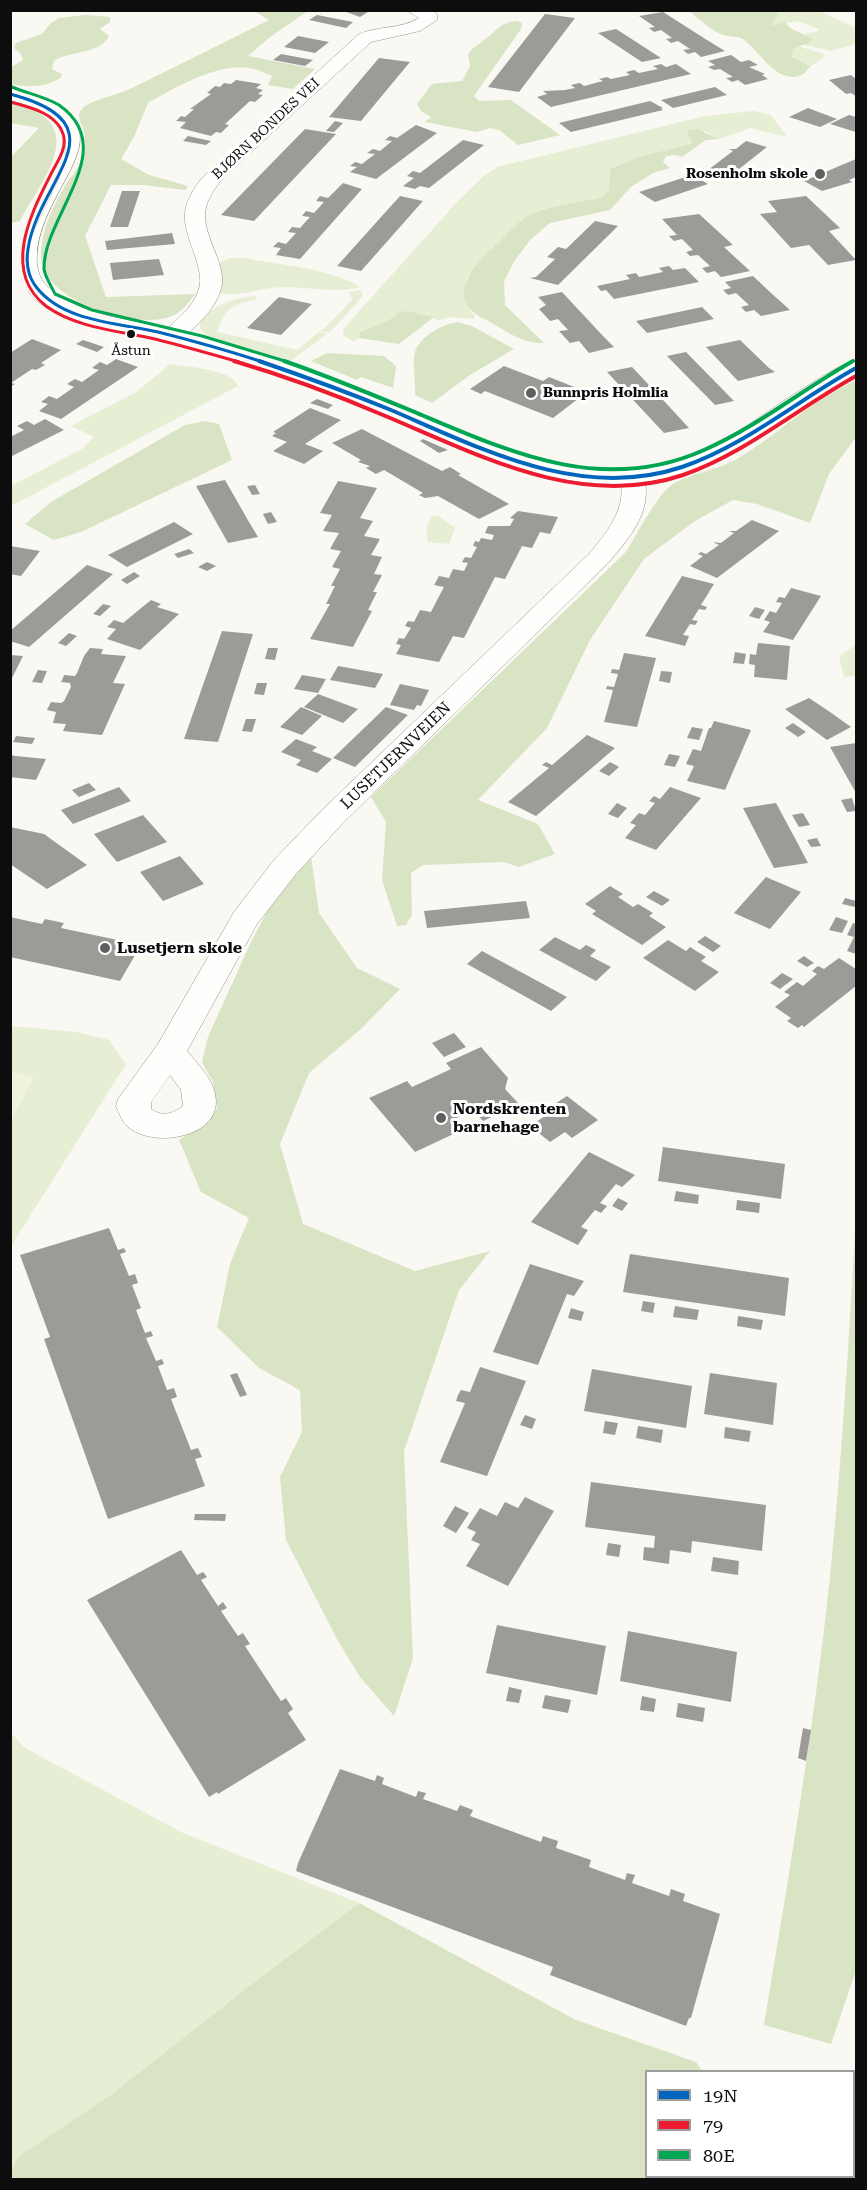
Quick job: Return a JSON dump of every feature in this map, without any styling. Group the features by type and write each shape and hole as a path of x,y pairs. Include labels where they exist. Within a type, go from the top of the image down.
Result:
{"street":[{"name":"BJØRN BONDES VEI","path":"173,336 197,313 211,285 208,264 192,215 199,195 217,173 365,38 375,33 418,26 428,20 428,15 415,10"},
{"name":"BJØRN BONDES VEI","path":"375,33 391,12"},
{"path":"10,94 52,110 72,136 69,154 37,219 26,248 26,270 36,289 59,305 78,313 223,349 298,374 526,465 563,474 604,478 632,477 669,471 710,456 816,388 856,368"},
{"name":"LUSETJERNVEIEN","path":"170,1052 234,936 276,878 332,817 603,553 617,536 632,508 635,494 632,477"}],"green space":[{"path":"254,11 308,11 270,37 248,56 315,69 293,89 268,85 272,76 255,69 237,67 224,69 197,78 148,103 134,137 121,159 149,175 188,186 186,190 143,185 111,185 85,236 106,297 195,294 177,313 153,320 113,315 73,298 56,286 45,272 41,257 43,237 49,217 83,158 85,137 79,116 81,110 88,104 130,89 269,20"},
{"path":"689,11 774,11 778,15 771,26 785,22 790,28 813,39 793,49 792,57 811,66 801,75 792,77 783,75 741,38 718,33"},
{"path":"774,11 819,11 856,28 856,44 831,51 800,44 813,41 804,34 819,29 798,21 771,26 777,17"},
{"path":"86,15 110,17 110,22 100,29 109,36 105,42 92,49 54,61 52,69 62,74 55,81 36,86 11,84 11,67 23,60 21,54 14,48 16,43 42,34 59,18"},
{"path":"517,21 522,23 521,29 474,96 479,101 511,100 560,135 518,145 499,130 490,128 477,132 425,122 431,117 421,111 417,104 432,84 462,81 470,66 468,55 471,50 501,26"},
{"path":"797,46 825,56 811,66 792,57 793,49"},
{"path":"10,101 35,111 50,122 56,136 50,168 20,221 11,223 11,157 39,128 11,123"},
{"path":"753,111 771,115 787,137 750,128 719,139 705,131 691,139 692,144 638,157 610,169 609,190 602,197 532,214 491,249 466,279 466,303 475,317 473,319 453,317 439,320 419,313 398,313 389,320 360,332 359,338 354,342 343,335 344,328 458,201 497,167 705,116"},
{"path":"697,129 719,139 706,140 682,157 666,156 663,162 670,168 653,173 631,187 610,210 550,223 531,239 515,260 504,281 505,305 544,343 536,343 514,336 473,311 466,302 464,291 472,271 522,220 546,209 602,197 609,190 610,169 638,157 691,144 691,139 687,134 689,130"},
{"path":"232,258 319,271 360,287 338,290 282,287 239,294 220,293 219,264"},
{"path":"361,290 363,296 334,328 329,333 321,331 352,299 349,292"},
{"path":"256,296 256,299 230,309 217,332 297,350 319,332 327,334 288,363 207,337 200,328 204,317 217,307"},
{"path":"407,311 434,317 399,344 359,338 360,332 389,320 398,313"},
{"path":"457,322 472,326 514,349 470,375 432,403 415,395 415,352 432,332"},
{"path":"327,353 384,356 396,366 393,388 361,377 357,380 311,361"},
{"path":"170,364 219,372 234,380 238,386 11,506 11,486 82,449 94,437 71,426 136,392"},
{"path":"856,381 856,437 829,474 810,523 757,504 733,500 695,521 644,559 590,640 547,728 478,800 538,824 555,854 519,867 504,862 423,865 411,873 412,915 406,925 397,926 382,880 386,822 371,797 626,552 654,505 667,489 680,481 737,459 825,397"},
{"path":"205,421 219,424 232,460 81,532 54,540 25,524 51,502 185,425"},
{"path":"432,516 439,516 455,528 449,544 428,542 426,528"},
{"path":"856,645 856,676 844,677 839,656"},
{"path":"311,856 319,913 357,968 400,989 362,1028 309,1073 280,1144 303,1224 415,1271 490,1251 459,1290 404,1451 413,1658 394,1716 360,1677 338,1641 286,1540 280,1477 302,1432 300,1390 259,1368 217,1327 230,1264 249,1218 201,1192 179,1140 203,1126 217,1109 213,1082 202,1062 208,1037 250,944 274,898"},
{"path":"11,1026 77,1032 109,1040 126,1064 11,1246"},
{"path":"10,1072 34,1077 11,1122"},
{"path":"856,1216 856,1970 831,2044 764,2025 792,1857 824,1633 842,1442"},
{"path":"11,1733 25,1748 183,1833 359,1903 112,2094 18,2157 11,2171"},
{"path":"359,1903 576,2020 696,2062 701,2070 645,2070 645,2178 801,2179 11,2179 11,2171 18,2157 112,2094"}],"building":[{"path":"341,10 371,10 360,17"},
{"path":"663,12 725,51 701,57 695,52 688,54 683,50 690,49 678,41 671,43 666,39 672,38 661,30 654,32 649,28 655,27 639,16"},
{"path":"545,14 575,18 519,92 488,87"},
{"path":"317,15 353,22 346,28 309,20"},
{"path":"616,29 661,58 642,62 598,33"},
{"path":"298,36 329,42 315,53 284,47"},
{"path":"281,54 313,60 305,66 273,60"},
{"path":"731,55 741,62 749,60 758,65 749,67 765,74 762,75 768,79 745,85 738,80 732,82 726,78 733,77 720,69 714,70 708,67 715,65 708,61"},
{"path":"379,58 410,62 361,121 329,117"},
{"path":"661,64 666,67 676,64 691,74 551,107 537,97 547,94 543,91 575,88 571,85 580,83 584,86 603,81 599,79 607,77 611,79 630,75 626,72 634,70 639,73 658,69 653,66"},
{"path":"851,75 856,79 856,96 851,93 846,94 829,80"},
{"path":"236,80 261,84 256,88 263,90 258,94 263,95 255,102 250,101 225,124 229,125 221,133 216,132 211,136 180,128 186,122 176,121 181,116 185,117 194,109 190,109 211,94 207,93 215,86 220,87 224,83 231,84"},
{"path":"715,87 727,95 673,108 661,100"},
{"path":"650,101 663,110 571,132 559,123"},
{"path":"808,108 837,119 820,127 789,117"},
{"path":"849,115 856,117 856,132 830,124"},
{"path":"335,121 343,123 334,132 326,131"},
{"path":"416,125 437,133 376,179 350,172 357,167 350,166 355,162 362,164 375,154 367,153 373,149 380,151 392,141 385,140 390,136 397,138"},
{"path":"305,129 336,134 254,221 221,215"},
{"path":"188,136 211,141 206,145 183,141"},
{"path":"463,140 484,145 429,188 420,186 415,189 403,186 414,178 407,176 413,171 420,173"},
{"path":"746,141 767,147 725,180 704,173 733,151 729,149 736,149"},
{"path":"856,159 856,177 849,180 852,182 822,191 804,181"},
{"path":"692,175 708,184 655,202 639,192"},
{"path":"343,183 362,189 300,259 276,255 281,248 273,247 278,242 286,244 296,233 288,232 292,227 300,228 310,217 302,216 306,211 314,213 324,202 316,201 320,196 328,198"},
{"path":"122,191 140,191 128,227 110,227"},
{"path":"400,196 423,201 361,271 337,266"},
{"path":"806,196 840,228 829,231 856,260 828,265 809,245 791,248 760,214 777,212 768,201"},
{"path":"699,214 733,245 724,247 750,271 721,277 715,271 707,273 702,268 710,266 698,255 690,256 686,252 693,250 682,239 674,241 669,236 677,235 662,219"},
{"path":"595,221 618,226 558,285 530,278 536,277 555,259 547,257 558,247 566,249"},
{"path":"172,233 175,244 107,250 105,241"},
{"path":"159,259 164,275 113,280 110,263"},
{"path":"669,266 673,270 685,268 699,282 614,299 606,290 601,291 597,286 630,279 626,275 636,273 639,277 663,272 659,268"},
{"path":"753,276 790,310 761,316 754,310 746,312 741,307 749,305 736,293 728,295 723,290 731,288 725,282"},
{"path":"562,292 614,347 589,353 579,341 570,343 559,331 568,330 558,319 550,321 539,309 546,305 538,297"},
{"path":"279,297 312,304 281,335 247,328"},
{"path":"702,307 714,319 647,333 636,321"},
{"path":"32,339 61,350 41,363 45,365 36,370 32,369 11,383 15,384 10,387 10,353"},
{"path":"83,340 104,347 97,352 76,344"},
{"path":"740,340 775,372 738,381 706,347"},
{"path":"686,352 734,401 715,405 667,356"},
{"path":"116,359 138,367 61,419 39,411 48,404 41,402 49,396 57,399 74,387 67,384 75,379 82,382 99,370 92,368 100,362 107,365"},
{"path":"504,366 543,381 549,377 587,392 553,418 485,391 481,394 470,389"},
{"path":"632,367 689,428 664,433 607,372"},
{"path":"317,399 333,405 328,409 310,403"},
{"path":"310,408 341,420 305,444 323,451 304,464 273,451 287,442 272,436 276,433 273,432"},
{"path":"45,419 64,430 10,457 10,437 24,430 17,426 27,421 34,425"},
{"path":"362,429 442,471 450,467 461,474 458,475 509,504 479,519 438,496 425,498 419,495 423,493 384,470 376,474 366,468 370,466 358,462 361,460 332,443"},
{"path":"423,439 448,450 439,453 420,441"},
{"path":"225,480 258,537 228,543 196,486"},
{"path":"338,481 377,488 360,518 373,521 364,536 380,539 371,555 382,557 374,574 382,575 373,592 377,592 368,610 372,611 353,647 310,639 330,604 326,604 335,586 331,586 340,569 332,567 341,551 330,549 339,533 323,531 332,515 320,513"},
{"path":"255,485 260,494 252,495 247,486"},
{"path":"518,511 558,517 550,534 540,532 532,548 522,546 505,579 495,577 464,638 453,636 439,662 396,654 401,645 396,644 399,638 404,639 411,628 405,626 408,621 414,622 420,610 431,612 444,587 434,585 439,576 449,578 453,569 464,571 468,563 462,562 465,557 471,558 477,547 473,546 475,541 479,542 481,538 492,540 494,535 485,533 488,526 510,526 514,519 510,518"},
{"path":"271,512 277,522 268,524 263,514"},
{"path":"752,520 779,531 717,578 690,566 703,556 698,554 701,552 706,554 719,545 713,542 721,543 734,533 729,531 736,531"},
{"path":"174,522 193,534 127,567 108,555"},
{"path":"10,546 40,551 21,576 10,574"},
{"path":"189,549 194,553 178,558 174,554"},
{"path":"207,562 216,566 207,571 198,567"},
{"path":"87,565 113,574 29,647 10,641 10,631"},
{"path":"134,572 140,576 127,584 121,580"},
{"path":"682,576 714,584 701,605 707,607 705,610 699,609 692,620 698,621 695,625 690,624 683,635 689,636 685,646 645,636"},
{"path":"791,588 821,596 793,640 763,632 770,622 764,620 770,611 776,613 782,603 776,602 779,597 785,598"},
{"path":"151,600 161,604 157,607 179,614 140,650 107,639 116,629 107,627 114,620 123,623"},
{"path":"103,604 111,606 100,616 93,614"},
{"path":"755,607 765,610 759,619 749,616"},
{"path":"222,631 253,634 218,742 184,739"},
{"path":"69,633 77,636 66,646 58,643"},
{"path":"758,643 790,646 787,680 754,677 755,665 749,664 750,654 756,655"},
{"path":"90,648 103,649 101,654 126,656 113,683 125,684 102,735 63,731 66,724 53,723 56,712 47,710 51,702 64,701 71,687 70,683 61,682 64,675 75,676"},
{"path":"268,648 278,648 275,660 265,659"},
{"path":"735,652 746,654 744,664 733,663"},
{"path":"624,653 656,658 637,727 604,722 613,690 606,689 607,686 614,687 618,674 611,673 612,669 619,670"},
{"path":"10,655 23,656 10,682"},
{"path":"338,666 383,674 375,688 330,680"},
{"path":"38,670 47,671 42,683 32,682"},
{"path":"661,671 672,672 670,683 659,681"},
{"path":"302,675 326,679 318,693 294,689"},
{"path":"257,683 267,683 264,695 254,694"},
{"path":"400,684 429,690 421,706 417,705 414,710 390,705"},
{"path":"318,694 358,709 343,723 304,707"},
{"path":"809,698 851,727 827,740 785,709"},
{"path":"301,707 322,716 302,735 280,727"},
{"path":"386,707 408,715 355,767 333,758"},
{"path":"246,719 256,719 252,732 242,731"},
{"path":"714,721 751,730 725,790 687,781 694,766 686,764 693,749 701,751 709,728"},
{"path":"793,723 806,732 798,737 785,728"},
{"path":"692,727 703,729 699,740 687,738"},
{"path":"587,735 615,748 536,816 508,802 549,768 542,765 546,762 552,765"},
{"path":"16,736 35,738 32,744 13,742"},
{"path":"296,739 317,747 312,751 332,759 317,773 296,765 301,760 281,752"},
{"path":"856,743 856,793 830,747"},
{"path":"669,754 680,756 675,767 664,765"},
{"path":"10,755 46,759 36,780 10,777"},
{"path":"610,762 619,767 609,776 599,771"},
{"path":"89,783 96,790 79,797 72,790"},
{"path":"119,787 131,801 73,824 61,810"},
{"path":"670,787 701,798 656,850 625,838 636,825 630,823 639,813 645,815 655,803 649,801 654,796 660,799"},
{"path":"852,798 856,811 847,812 841,800"},
{"path":"617,803 627,808 618,818 608,814"},
{"path":"776,803 808,863 774,868 743,808"},
{"path":"803,813 810,825 799,827 792,815"},
{"path":"143,815 167,842 117,862 94,834"},
{"path":"10,827 44,834 87,865 47,889 10,864"},
{"path":"817,838 821,846 811,847 807,840"},
{"path":"180,856 204,884 163,901 140,872"},
{"path":"766,877 801,892 770,929 734,913"},
{"path":"610,886 623,894 618,897 633,907 638,904 653,913 649,916 666,927 642,945 592,914 596,911 585,904"},
{"path":"654,891 670,900 662,906 646,897"},
{"path":"845,898 856,901 855,907 842,904"},
{"path":"526,901 530,918 427,928 424,911"},
{"path":"10,917 42,924 45,919 64,923 61,928 141,945 120,981 10,957"},
{"path":"836,917 848,921 842,933 829,930"},
{"path":"853,923 856,924 856,954 847,951 854,937 847,935"},
{"path":"705,936 721,946 713,952 697,942"},
{"path":"555,937 580,950 586,945 596,950 590,956 611,967 596,981 539,950"},
{"path":"668,940 686,951 690,947 706,957 701,961 719,972 695,991 643,958"},
{"path":"482,951 567,997 551,1011 467,964"},
{"path":"804,956 814,963 807,967 797,961"},
{"path":"839,958 856,969 856,986 804,1027 802,1025 798,1028 787,1021 791,1018 775,1007 790,995 784,992 797,982 803,986 817,974 812,971 818,966 824,969"},
{"path":"782,973 793,979 780,989 770,983"},
{"path":"454,1033 466,1047 444,1057 432,1043"},
{"path":"481,1047 508,1078 505,1089 519,1104 483,1121 473,1110 451,1121 460,1131 415,1152 369,1098 407,1081 412,1087 451,1069 446,1063"},
{"path":"567,1096 598,1120 572,1138 565,1132 550,1142 530,1126 554,1110 550,1107"},
{"path":"663,1147 785,1164 781,1199 658,1181"},
{"path":"589,1152 635,1175 622,1187 616,1184 600,1203 607,1206 601,1213 595,1210 581,1227 588,1230 578,1245 531,1222"},
{"path":"676,1191 699,1195 698,1204 674,1201"},
{"path":"618,1198 628,1203 622,1211 612,1206"},
{"path":"737,1200 760,1203 759,1213 736,1210"},
{"path":"109,1228 118,1250 124,1248 126,1252 120,1254 129,1276 135,1274 138,1283 132,1285 141,1308 136,1310 145,1333 151,1331 153,1336 146,1338 156,1361 162,1359 164,1364 158,1366 167,1390 174,1388 177,1397 171,1399 191,1450 198,1448 202,1457 195,1459 205,1486 108,1519 44,1339 50,1337 20,1255"},
{"path":"630,1254 789,1278 785,1316 623,1292"},
{"path":"530,1264 584,1281 574,1296 567,1294 538,1365 493,1352"},
{"path":"643,1301 655,1303 653,1313 641,1311"},
{"path":"675,1306 699,1310 697,1320 673,1317"},
{"path":"571,1308 584,1312 581,1321 568,1318"},
{"path":"738,1316 763,1320 761,1330 737,1326"},
{"path":"480,1367 526,1381 487,1476 440,1462 465,1403 456,1401 458,1395 461,1390 470,1392"},
{"path":"592,1369 692,1386 686,1428 584,1411"},
{"path":"237,1373 247,1395 240,1397 230,1375"},
{"path":"710,1373 777,1383 773,1425 704,1414"},
{"path":"525,1415 536,1419 532,1429 520,1425"},
{"path":"605,1421 618,1423 615,1435 603,1433"},
{"path":"638,1426 663,1430 661,1443 636,1438"},
{"path":"725,1427 751,1431 749,1442 724,1438"},
{"path":"591,1482 766,1505 762,1551 692,1541 691,1553 670,1550 669,1564 643,1560 644,1547 654,1548 655,1536 585,1527"},
{"path":"525,1497 554,1511 508,1586 466,1566 480,1544 471,1540 476,1532 467,1528 480,1508 497,1516 505,1502 518,1508"},
{"path":"455,1506 469,1513 456,1533 443,1526"},
{"path":"195,1514 226,1514 225,1521 194,1520"},
{"path":"608,1543 621,1545 619,1557 606,1555"},
{"path":"181,1550 197,1575 203,1572 207,1577 201,1580 218,1606 223,1602 227,1608 221,1611 238,1636 243,1633 250,1644 245,1646 281,1701 286,1698 293,1709 288,1713 306,1740 218,1794 217,1792 209,1797 87,1600"},
{"path":"713,1557 739,1561 738,1575 711,1571"},
{"path":"497,1625 606,1646 597,1695 486,1673"},
{"path":"628,1631 737,1652 731,1702 620,1681"},
{"path":"509,1687 522,1690 519,1703 506,1701"},
{"path":"545,1695 571,1700 568,1713 542,1708"},
{"path":"642,1696 656,1699 654,1712 640,1710"},
{"path":"678,1703 705,1708 703,1722 676,1717"},
{"path":"803,1728 811,1730 806,1761 798,1758"},
{"path":"340,1769 375,1781 377,1775 384,1778 382,1784 416,1797 418,1791 426,1793 423,1799 457,1811 460,1805 473,1810 470,1816 541,1842 543,1836 558,1841 556,1848 591,1860 589,1867 625,1880 627,1873 635,1875 632,1883 669,1896 671,1889 685,1894 683,1901 720,1914 691,2018 686,2026 550,1975 553,1967 296,1871"}],"transit line":[{"name":"80E","path":"12,87 59,105 81,129 84,155 75,184 48,243 44,270 55,294 92,310 202,336 296,365 520,455 591,469 635,469 678,460 730,437 853,361"},
{"name":"19N","path":"10,94 50,109 66,123 70,132 69,155 43,205 29,239 27,256 29,272 36,287 50,300 88,317 157,332 248,357 354,395 516,462 559,472 606,477 652,474 680,467 707,457 758,430 856,368"},
{"name":"79","path":"10,102 43,113 57,123 64,138 61,154 36,204 24,240 22,258 24,275 32,291 45,305 85,324 186,347 291,379 511,468 555,479 604,485 652,482 681,475 708,465 758,438 856,376"}],"place":[{"name":"Rosenholm skole","path":"820,174"},
{"name":"Åstun","path":"131,334"},
{"name":"Bunnpris Holmlia","path":"531,393"},
{"name":"Lusetjern skole","path":"105,948"},
{"name":"Nordskrenten barnehage","path":"441,1118"}]}
